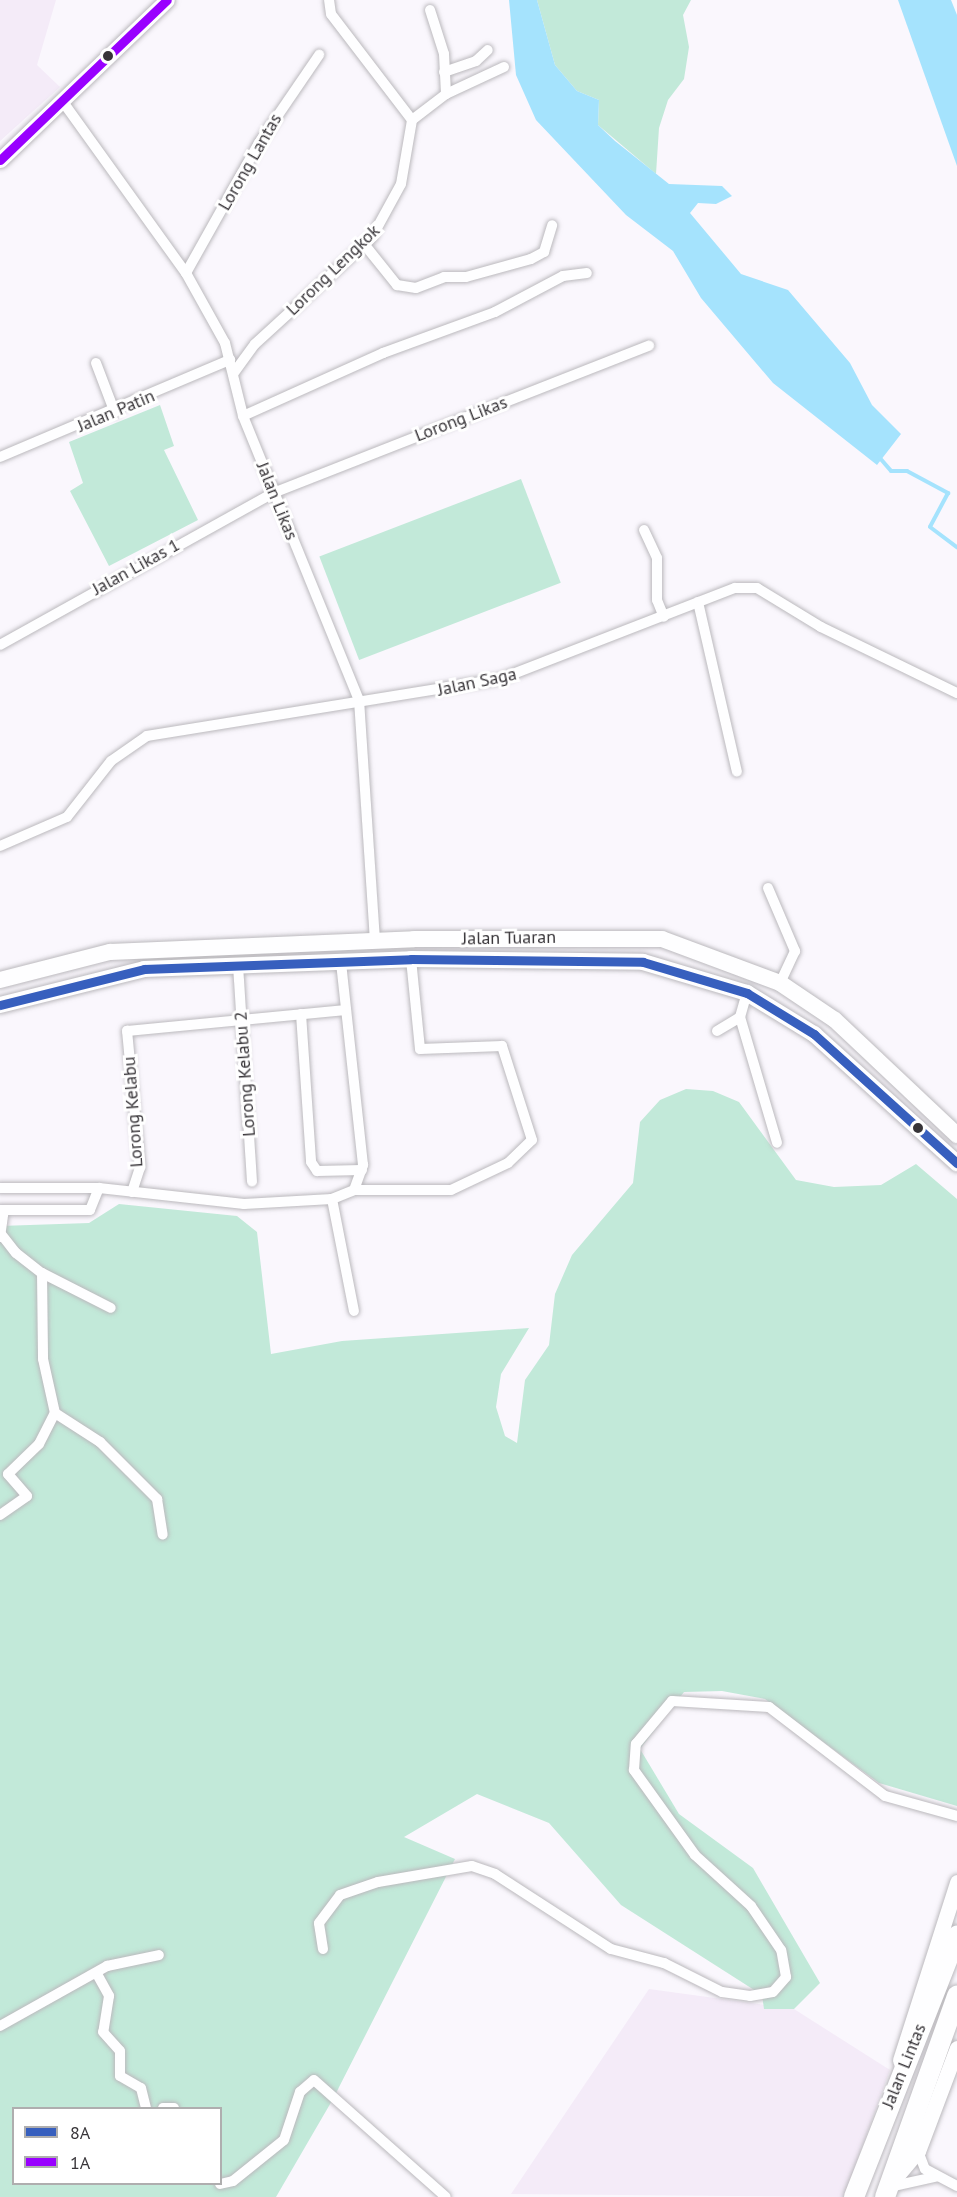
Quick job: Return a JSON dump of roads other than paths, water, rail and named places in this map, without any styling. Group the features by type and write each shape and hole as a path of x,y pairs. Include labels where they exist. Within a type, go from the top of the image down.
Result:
{"highway":[{"name":"Jalan Lintas","path":"854,2197 893,2089 957,1936"},
{"name":"Jalan Lintas","path":"887,2192 957,1996"}],"main road":[{"name":"Jalan Tuaran","path":"0,980 110,952 596,935 662,939 780,983 835,1020 951,1130"},
{"path":"375,942 384,953 553,950 575,957"},
{"name":"Jalan Tuaran","path":"0,1005 117,973 238,965 411,959 575,957 658,964 747,993 814,1034 957,1163"},
{"path":"933,1140 951,1130"}],"street":[{"path":"0,160 167,0"},
{"path":"330,0 331,14 412,120 446,94 504,67"},
{"path":"430,10 444,54 446,94"},
{"path":"444,72 465,66 488,50"},
{"name":"Lorong Lantas","path":"186,273 259,143 319,55"},
{"name":"Jalan Likas","path":"63,102 186,273 230,360 243,416 359,700 375,942"},
{"name":"Lorong Lengkok","path":"233,374 255,344 364,244 396,201 412,120"},
{"path":"364,244 397,285 416,288 444,277 466,277 531,259 544,252 552,225"},
{"path":"243,416 383,353 495,312 563,276 587,273"},
{"name":"Lorong Likas","path":"273,493 649,346"},
{"name":"Jalan Patin","path":"0,457 115,412 230,360"},
{"path":"96,363 115,412"},
{"name":"Jalan Likas 1","path":"0,645 273,493"},
{"path":"644,530 657,558 657,600 664,617"},
{"name":"Jalan Saga","path":"0,846 67,817 111,761 147,736 524,672 735,588 757,588 821,627 957,693"},
{"path":"698,603 736,772"},
{"path":"768,888 795,951 780,983"},
{"path":"0,1188 99,1188 244,1204 332,1199 354,1190 451,1190 508,1163 532,1140 502,1046 420,1049 411,959"},
{"path":"340,962 362,1170 354,1190"},
{"name":"Lorong Kelabu 2","path":"238,965 252,1182"},
{"path":"747,993 740,1017 777,1143"},
{"path":"241,1019 346,1010"},
{"path":"301,1014 311,1162 317,1171 362,1170"},
{"path":"717,1031 740,1017"},
{"name":"Lorong Kelabu","path":"132,1192 140,1168 126,1031 241,1019"},
{"path":"99,1188 90,1210 2,1210 1,1235 15,1253 42,1273 111,1308"},
{"path":"332,1199 354,1311"},
{"path":"0,1515 27,1496 8,1474 39,1444 56,1413 43,1359 42,1273"},
{"path":"56,1413 100,1442 157,1499 163,1535"},
{"path":"323,1949 320,1923 340,1895 378,1882 472,1866 495,1874 611,1949 664,1963 722,1992 750,1996 774,1992 786,1977 781,1950 746,1900 695,1855 634,1770 636,1744 654,1716 672,1701 769,1707 885,1796 957,1816"},
{"path":"893,2089 957,1882"},
{"path":"0,2026 30,2005 97,1974 116,1962 159,1955"},
{"path":"97,1974 109,1996 103,2032 120,2051 120,2076 141,2088 146,2107"},
{"path":"887,2192 918,2151 957,2048"},
{"path":"222,2184 233,2181 284,2140 300,2091 314,2080 446,2197"},
{"path":"918,2151 920,2163 935,2177 957,2186"},
{"path":"887,2192 935,2177"}],"water":[{"path":"509,0 537,0 555,65 577,91 599,100 598,125 615,141 669,184 722,186 732,196 716,204 698,203 690,213 741,274 788,290 850,363 872,405 901,434 877,465 773,383 701,298 673,251 626,215 536,120 516,75"},
{"path":"898,0 951,0 957,15 957,166"}],"waterway":[{"path":"879,457 891,471 907,471 948,493 930,527 957,547"}]}
